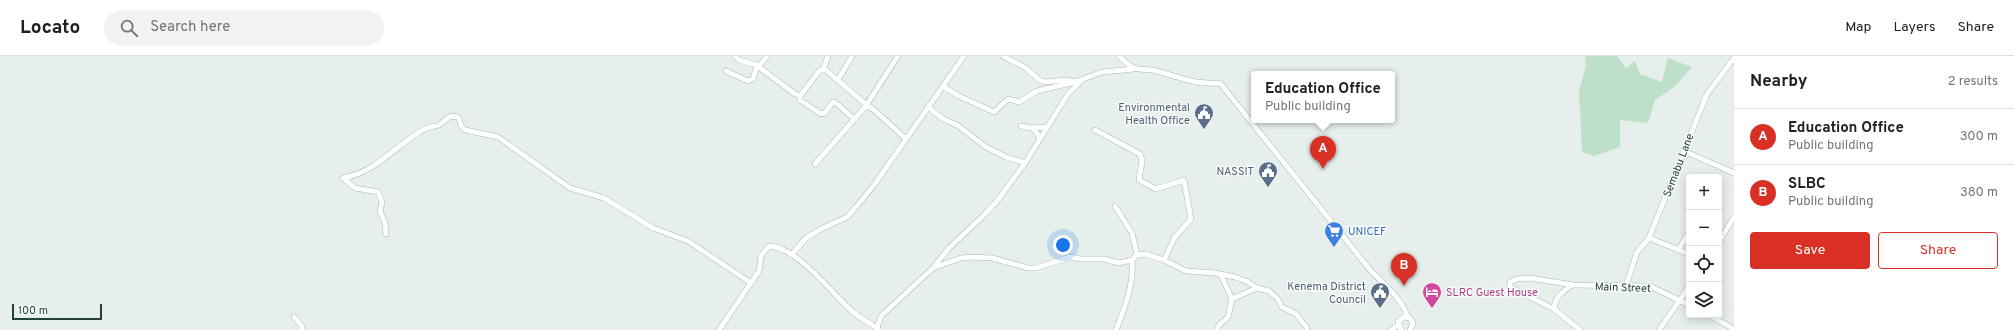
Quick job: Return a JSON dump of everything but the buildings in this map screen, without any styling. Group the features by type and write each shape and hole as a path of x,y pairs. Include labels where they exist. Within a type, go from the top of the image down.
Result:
{"street":[{"path":"735,56 739,60 759,66 772,78 800,96 800,100 821,114 825,113 833,102 854,120"},
{"path":"726,71 748,81 753,79 756,69 767,56"},
{"path":"823,70 828,56"},
{"path":"838,80 852,56"},
{"path":"815,164 865,107 868,106 898,56"},
{"path":"792,254 806,238 847,217 874,185 905,138 944,87 964,56"},
{"path":"1003,56 1024,67 1041,81 1066,80 1075,82"},
{"path":"1119,56 1135,69"},
{"name":"Semabu Lane","path":"1626,286 1637,252 1649,238 1707,94 1734,58"},
{"path":"944,87 959,96 994,112 1008,100 1019,102 1037,91 1075,82 1102,72 1135,69 1155,71 1202,84 1220,83 1251,122"},
{"path":"800,96 815,75 820,70 826,70 905,138"},
{"path":"719,330 759,271 761,256 769,246 778,247 792,254 852,311 878,329 881,316 933,268 949,248 998,200 1025,162 1068,94 1083,79"},
{"path":"928,107 943,119 957,125 986,147 1006,157 1025,162"},
{"path":"386,234 385,223 380,211 382,202 378,192 355,188 343,178 352,177 389,155 423,129 437,126 446,117 454,116 459,118 461,126 465,130 498,137 570,188 604,198 653,228 688,241 751,283"},
{"path":"1252,123 1348,242 1395,296 1406,311 1407,317 1412,320 1411,328 1417,330"},
{"path":"1021,126 1033,128 1047,127"},
{"path":"1033,128 1040,138"},
{"path":"1095,130 1140,154 1142,161 1139,180 1156,189 1184,180 1191,219 1175,237 1164,260"},
{"path":"1684,151 1734,173"},
{"path":"1115,206 1132,234 1137,255"},
{"path":"1722,237 1734,217"},
{"path":"1679,249 1686,237"},
{"path":"1649,238 1686,252"},
{"path":"933,268 961,258 974,257 992,258 1028,268 1036,268 1070,257 1081,259 1104,259 1118,263 1132,260 1137,255 1145,254 1164,260 1186,271 1216,273 1246,281 1278,298 1282,307 1296,314 1308,328"},
{"path":"1116,330 1131,284 1133,272 1132,260"},
{"path":"1217,330 1218,325 1228,317 1232,299 1221,275"},
{"name":"Main Street","path":"1554,309 1510,287 1510,282 1517,279 1530,278 1573,285 1650,286 1686,304"},
{"path":"1573,285 1562,292 1555,302 1554,309 1580,330"},
{"path":"1232,299 1257,288"},
{"path":"1659,330 1686,291"},
{"path":"1390,330 1400,328 1400,320 1407,317"},
{"path":"294,318 302,326 302,330"},
{"path":"1714,318 1734,329"}],"green space":[{"path":"1585,56 1617,56 1626,68 1635,61 1640,74 1662,82 1668,58 1692,67 1674,87 1655,100 1648,123 1620,120 1620,147 1594,156 1582,152 1579,91 1586,65"}],"place":[{"name":"Environmental Health Office","path":"1204,130"},
{"name":"Education Office","path":"1323,169"},
{"name":"NASSIT","path":"1268,188"},
{"name":"UNICEF","path":"1334,248"},
{"name":"SLBC","path":"1404,286"},
{"name":"Kenema District Council","path":"1380,309"},
{"name":"SLRC Guest House","path":"1432,309"}]}
